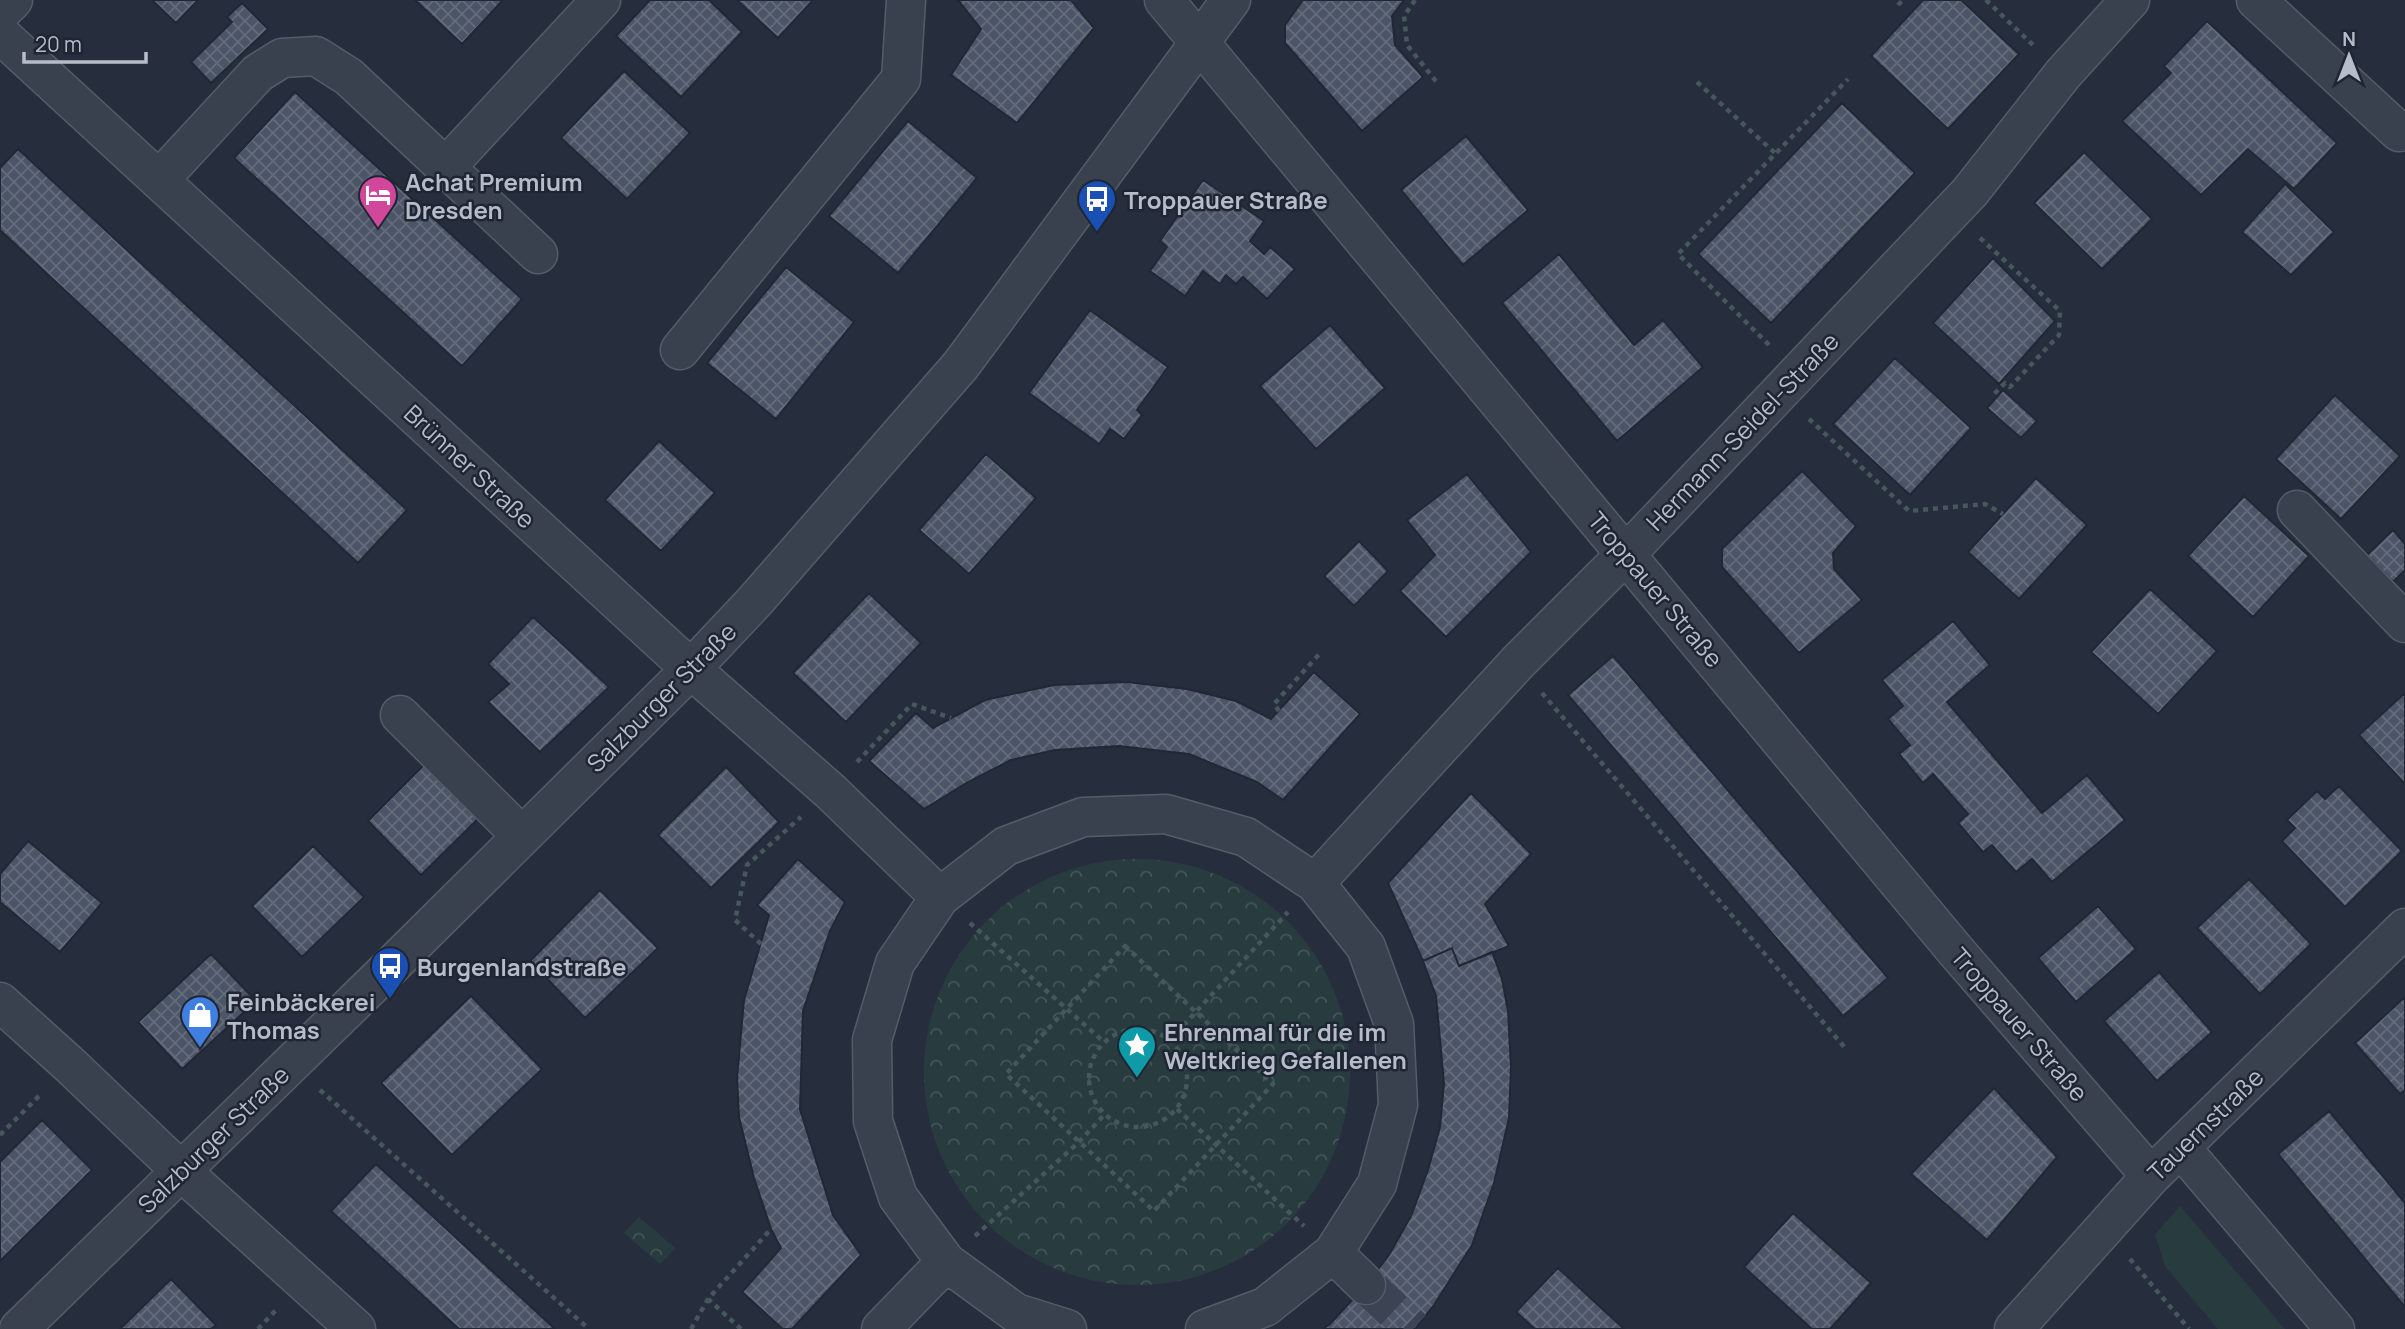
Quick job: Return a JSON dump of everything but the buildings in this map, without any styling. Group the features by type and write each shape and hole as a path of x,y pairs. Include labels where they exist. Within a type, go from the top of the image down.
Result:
{"street":[{"path":"0,13 13,0"},
{"path":"446,167 601,0"},
{"path":"680,350 901,79 906,0"},
{"name":"Troppauer Straße","path":"1164,0 1955,950 2151,1176"},
{"name":"Salzburger Straße","path":"19,1329 691,669 754,601 961,365 1231,0"},
{"name":"Hermann-Seidel-Straße","path":"1315,883 1517,663 1627,553 1970,192 2063,74 2130,0"},
{"path":"2256,0 2399,132"},
{"name":"Brünner Straße","path":"0,34 691,669 830,791 940,897"},
{"path":"159,180 258,73 282,58 316,56 349,77 538,254"},
{"path":"2297,510 2405,623"},
{"path":"400,715 522,836"},
{"path":"1067,1329 1016,1313 946,1262 898,1197 873,1121 872,1040 895,963 940,897 1006,846 1083,817 1166,814 1246,837 1315,883 1366,947 1395,1024 1398,1105 1377,1184 1333,1253 1265,1307 1205,1329"},
{"name":"Tauernstraße","path":"2014,1329 2151,1176 2405,928"},
{"path":"0,1002 356,1329"},
{"path":"2180,1149 2334,1329"},
{"path":"1333,1253 1366,1285"},
{"path":"881,1329 946,1262"}],"path":[{"path":"1415,0 1404,16 1407,45 1439,85"},
{"path":"1898,5 1903,0"},
{"path":"1986,0 2063,74"},
{"path":"1758,334 1678,254 1848,79"},
{"path":"1697,82 1775,153"},
{"path":"1951,212 2060,311 2059,335 2010,387 2005,383 1993,395"},
{"path":"1780,392 1909,510 1985,504 2003,514"},
{"path":"1279,711 1274,704 1322,651"},
{"path":"1517,663 1846,1049"},
{"path":"761,944 735,920 747,865 830,791 912,704 951,718"},
{"path":"1170,1040 1315,883"},
{"path":"940,897 1104,1042"},
{"path":"1125,946 1273,1084 1154,1212 1006,1074 1066,1009 1125,946"},
{"path":"1130,1029 1144,1029 1170,1040 1180,1052 1186,1066 1186,1088 1177,1109 1165,1120 1150,1126 1126,1125 1105,1114 1092,1094 1089,1070 1104,1042 1130,1029"},
{"path":"291,1064 589,1329"},
{"path":"0,1135 70,1065"},
{"path":"1177,1109 1333,1253"},
{"path":"946,1262 1079,1142 1105,1114"},
{"path":"691,1329 708,1298 771,1229"},
{"path":"2104,1229 2189,1329"},
{"path":"708,1298 741,1329"}],"green space":[{"path":"1137,859 1179,863 1219,875 1256,895 1288,921 1314,953 1334,990 1346,1030 1350,1072 1346,1114 1334,1154 1314,1191 1288,1223 1256,1249 1219,1269 1179,1281 1137,1285 1095,1281 1055,1269 1018,1249 986,1223 960,1191 940,1154 928,1114 924,1072 928,1030 940,990 960,953 986,921 1018,895 1055,875 1095,863"},
{"path":"2180,1206 2285,1329 2218,1329 2165,1266 2155,1235"},
{"path":"639,1217 675,1248 660,1264 624,1233"}],"tunnel":[{"path":"1366,1285 1413,1329"}],"place":[{"name":"Achat Premium Dresden","path":"378,229"},
{"name":"Troppauer Straße","path":"1097,233"},
{"name":"Burgenlandstraße","path":"390,1000"},
{"name":"Feinbäckerei Thomas","path":"200,1049"},
{"name":"Ehrenmal für die im Weltkrieg Gefallenen","path":"1137,1079"}]}
